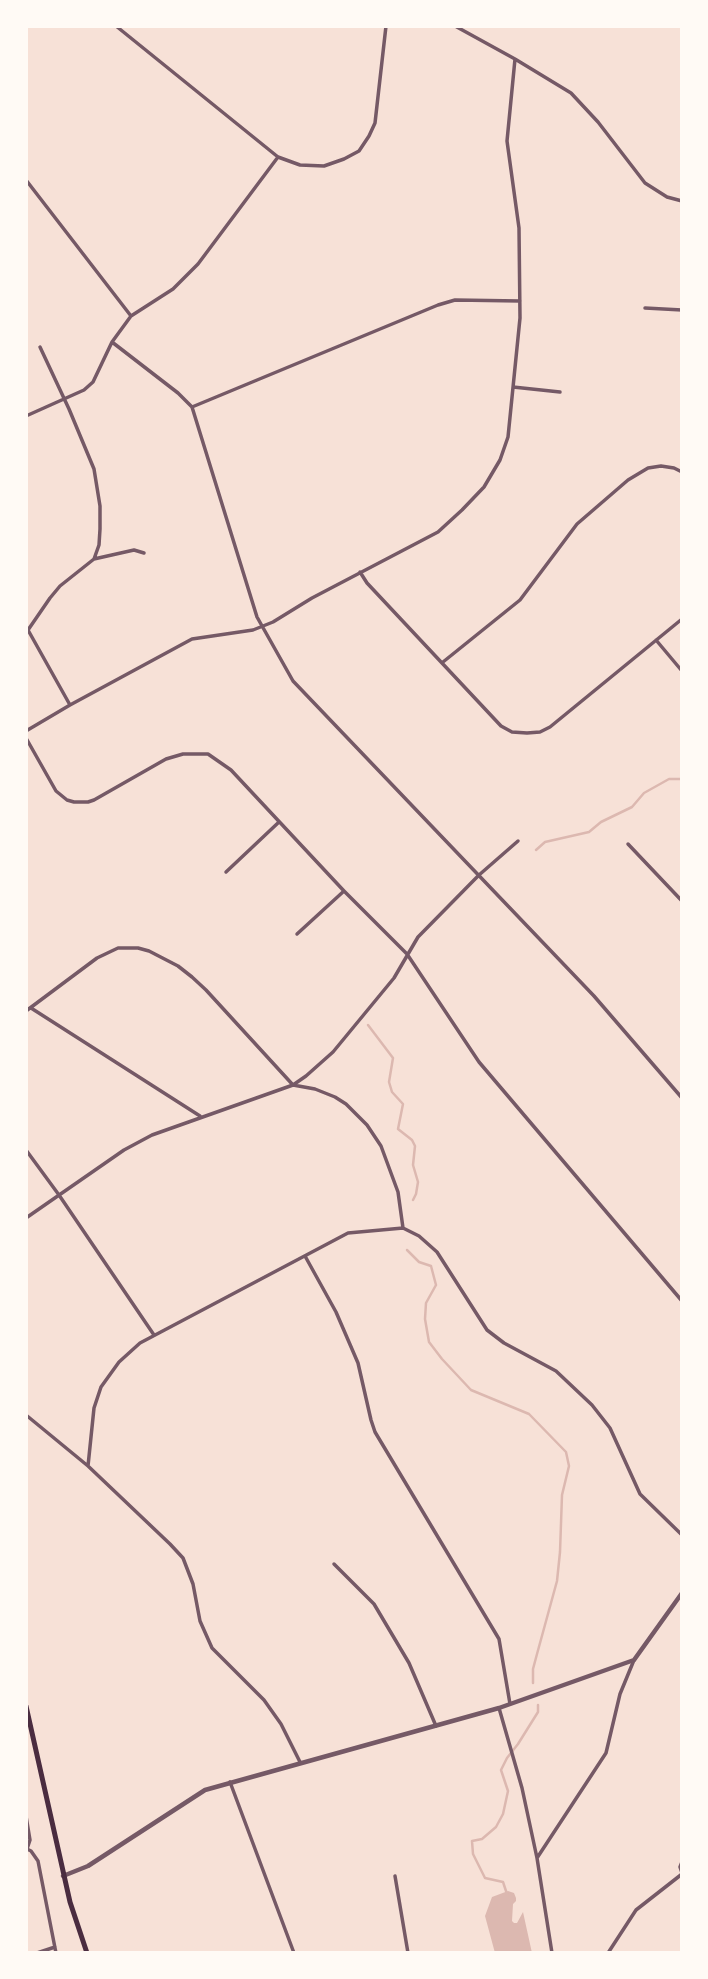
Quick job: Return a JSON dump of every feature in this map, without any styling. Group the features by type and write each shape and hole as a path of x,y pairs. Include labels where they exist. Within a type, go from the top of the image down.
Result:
{"main road":[{"path":"26,1706 63,1876 74,1919 87,1953"}],"street":[{"path":"116,26 278,158 300,165 324,166 359,151 375,123 386,26"},
{"path":"455,26 515,59 578,99 645,183 667,197 682,201"},
{"path":"26,731 192,639 262,627 438,532 477,495 497,467 505,449 513,387 520,301 519,228 507,141 515,59"},
{"path":"26,416 84,390 93,382 112,342 131,316 173,289 198,264 278,158"},
{"path":"26,180 131,316"},
{"path":"191,407 438,305 455,300 520,301"},
{"path":"645,308 682,310"},
{"path":"112,342 178,393 191,407 257,617 293,681 594,996 682,1098"},
{"path":"40,347 94,469 100,506 99,545 93,559 60,586 27,630 70,705"},
{"path":"513,387 560,392"},
{"path":"443,663 520,600 577,524 628,480 648,468 661,466 682,472"},
{"path":"93,559 134,551 144,553"},
{"path":"360,572 367,583 501,726 512,732 540,732 550,727 682,619"},
{"path":"656,640 682,671"},
{"path":"26,737 56,791 67,800 88,802 173,756 183,754 202,753 214,757 232,770 344,891 407,954 479,1062 682,1301"},
{"path":"226,872 279,822"},
{"path":"26,1218 124,1150 152,1135 293,1084 313,1071 333,1052 394,978 418,937 518,841"},
{"path":"628,844 682,901"},
{"path":"297,934 344,891"},
{"path":"200,1116 28,1009 104,953 127,947 149,951 178,966 206,990 293,1084 335,1097 367,1125 381,1146 398,1192 403,1228"},
{"path":"26,1150 154,1335"},
{"path":"88,1466 93,1408 101,1387 119,1362 140,1343 348,1234 403,1228 437,1252 486,1330 504,1343 556,1371 592,1405 610,1428 640,1494 682,1535"},
{"path":"304,1256 335,1312 358,1363 375,1432 499,1639 510,1704"},
{"path":"26,1415 88,1466 183,1558 200,1621 212,1648 264,1700 281,1724 300,1762"},
{"path":"334,1564 374,1604 409,1664 436,1726"},
{"path":"537,1858 606,1753 620,1694 634,1660 682,1592"},
{"path":"63,1876 94,1862 197,1794 300,1762 499,1708 634,1660"},
{"path":"499,1708 514,1757 537,1858 552,1953"},
{"path":"230,1782 294,1953"},
{"path":"26,1816 30,1840 27,1849 38,1861 56,1953"},
{"path":"608,1953 636,1910 682,1874 682,1862"},
{"path":"395,1876 408,1953"},
{"path":"37,1953 55,1947"}],"shaded area":[{"path":"508,1891 514,1893 516,1898 512,1921 517,1923 523,1912 532,1953 495,1953 485,1916 492,1897"}],"waterway":[{"path":"536,850 545,842 589,832 601,822 632,807 644,793 669,779 682,779"},
{"path":"368,1025 393,1058 389,1082 392,1092 403,1104 398,1129 412,1140 415,1146 413,1165 418,1182 413,1200"},
{"path":"407,1250 419,1262 431,1266 436,1285 426,1303 425,1319 429,1342 442,1359 471,1390 529,1414 566,1452 569,1466 562,1495 557,1581 533,1669 533,1683"},
{"path":"507,1894 503,1882 485,1878 473,1854 472,1841 482,1839 496,1827 503,1814 508,1791 501,1770 538,1712 538,1705"}]}
